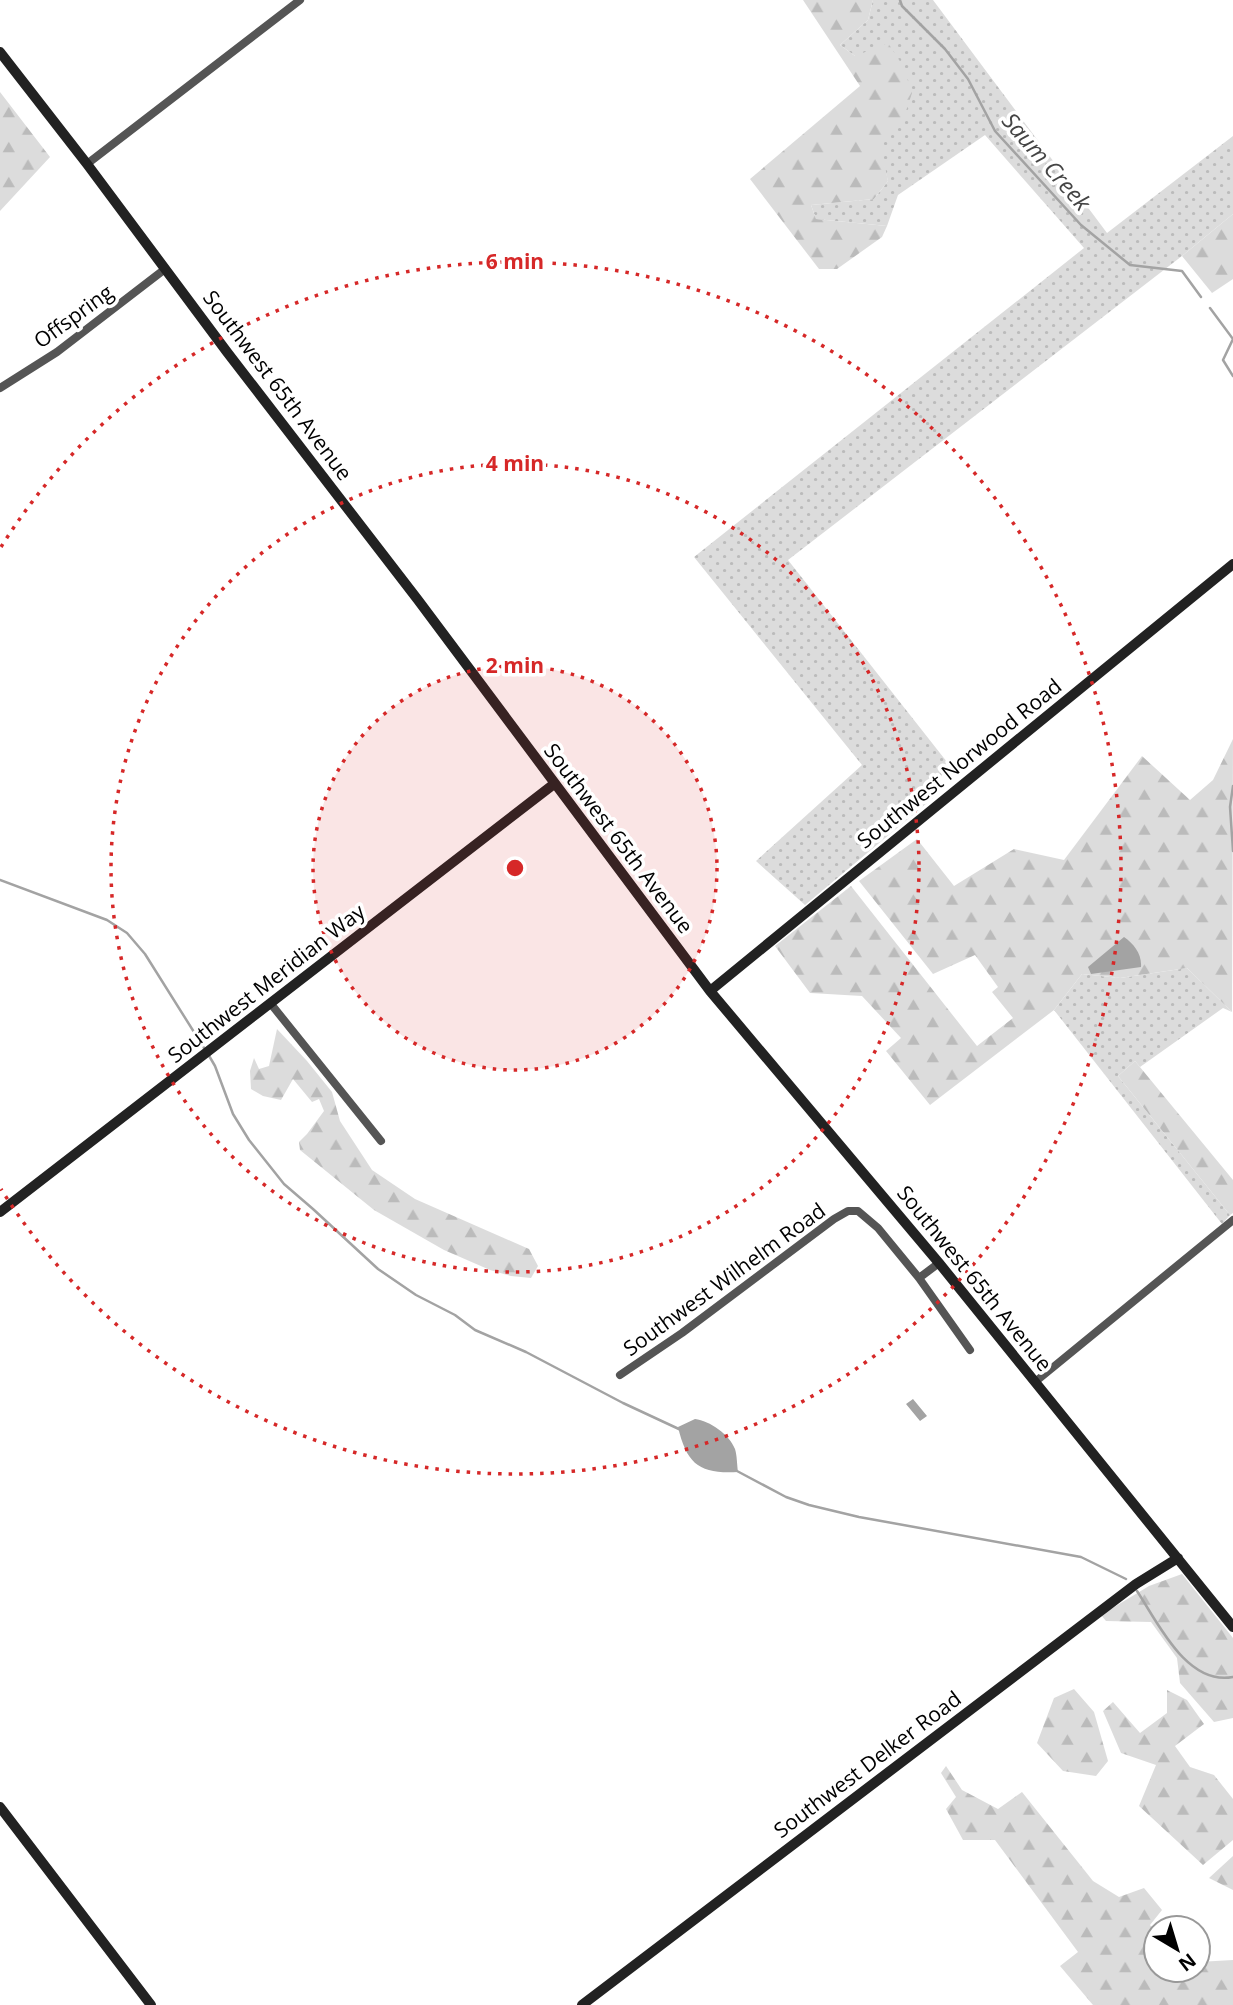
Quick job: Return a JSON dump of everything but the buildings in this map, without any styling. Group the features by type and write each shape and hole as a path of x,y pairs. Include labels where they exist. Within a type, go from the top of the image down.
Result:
{"street":[{"path":"87,164 300,0"},
{"name":"Southwest 65th Avenue","path":"0,52 418,600 710,991 939,1263 1233,1627"},
{"name":"Offspring","path":"0,388 57,352 165,269"},
{"name":"Southwest Norwood Road","path":"710,991 1233,564"},
{"name":"Southwest Meridian Way","path":"0,1212 554,784"},
{"path":"271,1004 381,1142"},
{"name":"Southwest Wilhelm Road","path":"620,1375 691,1327 848,1211 858,1211 866,1217 919,1278"},
{"path":"1035,1381 1233,1220"},
{"path":"939,1263 919,1278 970,1350"},
{"name":"Southwest Delker Road","path":"582,2005 1106,1606 1178,1558"},
{"path":"1,1809 152,2005"}],"green space":[{"path":"803,0 873,0 868,20 840,45 855,56 888,43 903,66 912,93 901,126 879,139 888,181 874,199 811,205 816,219 887,226 882,237 837,269 819,269 750,179 860,86"},
{"path":"873,0 933,0 1107,233 1233,136 1233,214 788,560 947,762 933,798 805,905 756,861 862,765 694,557 1084,248 985,135 898,195 887,226 816,219 811,205 874,199 888,181 855,56 840,45 868,20"},
{"path":"0,92 50,157 0,211"},
{"path":"1233,214 1233,279 1212,293 1182,256"},
{"path":"1233,739 1232,1012 1187,968 1120,978 1082,974 1054,1010 930,1105 886,1051 901,1038 862,996 810,993 775,946 851,886 977,1046 1013,1018 992,992 998,987 975,955 933,974 859,881 917,839 954,886 1014,849 1064,860 1142,756 1190,800 1213,780"},
{"path":"1187,968 1232,1012 1223,1008 1140,1067 1135,1061 1118,1076 1230,1215 1222,1224 1054,1010 1082,974 1120,978"},
{"path":"277,1029 332,1092 340,1121 372,1170 415,1199 529,1249 538,1266 531,1278 490,1270 444,1250 374,1210 300,1150 299,1142 324,1111 319,1099 312,1102 293,1079 281,1100 263,1096 251,1089 250,1071 254,1058 259,1069 269,1066"},
{"path":"1135,1061 1233,1180 1233,1213 1230,1215 1118,1076"},
{"path":"1182,1574 1233,1638 1233,1718 1214,1722 1180,1683 1177,1658 1151,1622 1106,1621 1101,1615 1149,1586"},
{"path":"1074,1689 1094,1712 1108,1761 1096,1776 1063,1771 1037,1743 1054,1698"},
{"path":"1167,1690 1187,1700 1204,1724 1175,1746 1190,1767 1214,1775 1233,1799 1233,1840 1203,1865 1139,1806 1156,1765 1121,1753 1103,1711 1113,1702 1140,1733 1167,1713"},
{"path":"946,1766 962,1790 998,1809 1022,1792 1093,1881 1119,1897 1144,1888 1162,1910 1159,1914 1142,1914 1142,1984 1212,1984 1212,1961 1233,1960 1233,2005 1093,2005 1060,1966 1078,1952 995,1840 963,1840 946,1809 956,1797 941,1773"},
{"path":"1233,1856 1233,1890 1209,1878"}],"shaded area":[{"path":"1124,937 1137,950 1141,967 1091,974 1088,967"},
{"path":"913,1399 927,1416 920,1421 906,1404"},
{"path":"695,1419 713,1425 724,1433 735,1449 738,1472 705,1469 691,1458 678,1427"}],"waterway":[{"name":"Saum Creek","path":"900,0 902,6 945,49 968,79 995,131 1081,225 1130,265 1182,271 1201,297"},
{"name":"Saum Creek","path":"1210,308 1233,339 1223,360 1233,376"},
{"name":"Saum Creek","path":"1233,786 1230,807 1233,851"},
{"path":"0,880 107,920 127,933 145,954 204,1048"},
{"path":"208,1054 233,1114 249,1140 284,1184 378,1269 475,1330 526,1352 681,1430"},
{"path":"737,1471 786,1497 809,1505 859,1517 1081,1557 1126,1579"},
{"path":"1137,1591 1164,1635 1188,1662 1202,1672 1217,1677 1233,1677"}]}
